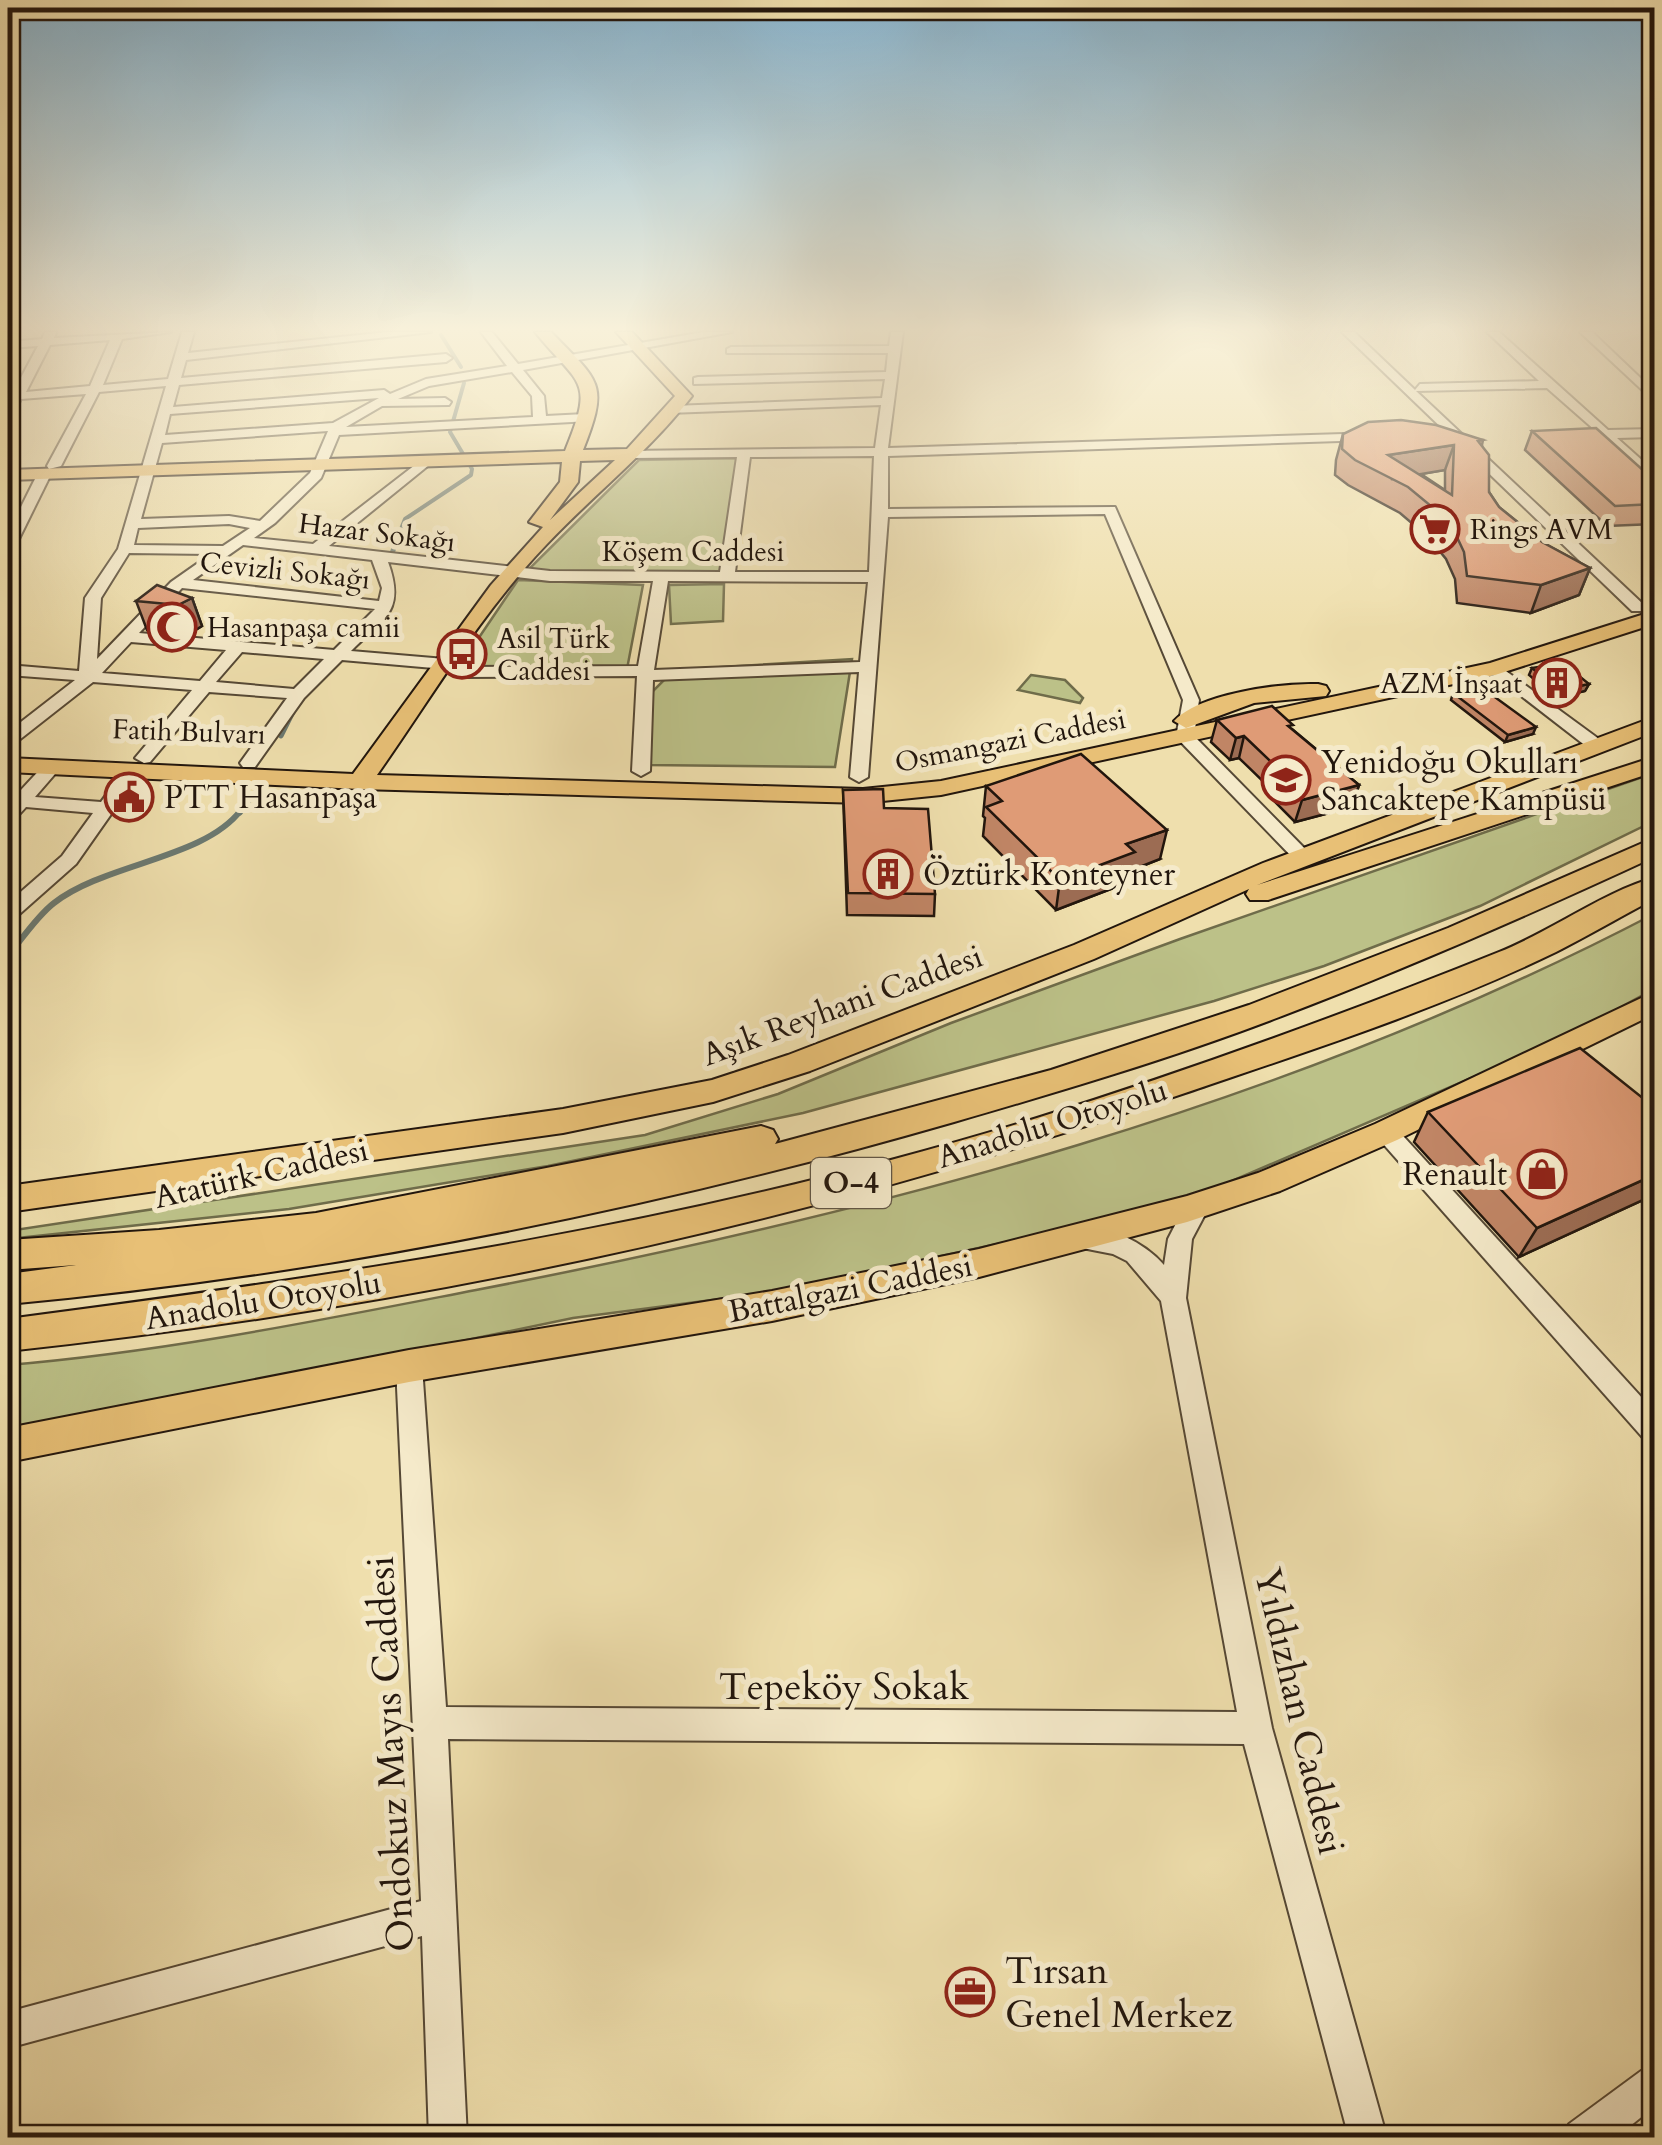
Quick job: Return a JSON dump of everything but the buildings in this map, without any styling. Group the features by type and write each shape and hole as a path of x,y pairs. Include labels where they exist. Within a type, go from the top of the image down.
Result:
{"highway":[{"name":"Anadolu Otoyolu","path":"8,1289 143,1275 360,1242 716,1173 903,1125 1141,1054 1360,978 1506,918 1654,847"},
{"name":"Anadolu Otoyolu","path":"8,1334 338,1291 592,1246 821,1192 1040,1130 1338,1029 1543,946 1654,887"},
{"path":"8,1256 159,1245 316,1226 732,1146 1141,1054"}],"main road":[{"path":"364,775 454,668 541,518 580,432"},
{"path":"511,574 539,540 652,432"},
{"path":"8,471 466,460 566,464 632,454"},
{"path":"566,464 573,488 593,491"},
{"name":"Osmangazi Caddesi","path":"364,775 641,771 859,777 943,773 1494,668 1651,608"},
{"name":"Osmangazi Caddesi","path":"364,775 862,796 942,788 1651,608"},
{"name":"Aşık Reyhani Caddesi","path":"1084,952 1176,908 1303,857 1654,724"},
{"name":"Fatih Bulvarı","path":"8,751 56,762"},
{"name":"Fatih Bulvarı","path":"139,764 249,763 364,775"},
{"name":"Fatih Bulvarı","path":"8,765 139,764 364,775"},
{"name":"Aşık Reyhani Caddesi","path":"383,1146 581,1118 713,1092 1084,952 1654,764"},
{"name":"Battalgazi Caddesi","path":"8,1445 409,1366 772,1306 979,1262 1198,1205 1269,1182 1386,1132 1654,1002"},
{"name":"Atatürk Caddesi","path":"8,1199 383,1146"},
{"name":"Atatürk Caddesi","path":"8,1219 128,1202 383,1146"}],"street":[{"path":"8,546 70,432"},
{"path":"87,679 93,598 125,550 158,432"},
{"path":"156,439 280,432"},
{"path":"8,740 87,679 179,583 261,525 316,475 335,432"},
{"path":"859,777 884,432"},
{"path":"1450,432 1651,608"},
{"path":"1433,435 1470,434 1651,608"},
{"path":"1607,434 1654,434"},
{"path":"1607,434 1654,478"},
{"path":"632,454 881,452 1393,436"},
{"path":"727,576 744,454"},
{"path":"316,550 424,462"},
{"path":"881,513 1110,510 1192,700 1186,729 1303,857"},
{"path":"134,524 228,520 261,525"},
{"name":"Hazar Sokağı","path":"238,540 511,574"},
{"path":"125,550 223,550"},
{"path":"249,763 298,694 344,655 385,606 390,588 386,558"},
{"name":"Köşem Caddesi","path":"511,574 876,577"},
{"path":"641,771 645,673 661,576"},
{"name":"Cevizli Sokağı","path":"179,583 385,606"},
{"path":"128,638 454,668 645,673 868,667"},
{"path":"8,913 69,860 139,764 238,646"},
{"path":"1494,668 1597,746"},
{"path":"8,670 298,694"},
{"path":"14,808 56,762"},
{"path":"14,808 106,808"},
{"path":"1386,1132 1654,1430"},
{"path":"1173,1298 1172,1276 1180,1240 1198,1205"},
{"path":"1074,1238 1126,1246 1142,1256 1173,1298"},
{"name":"Yıldızhan Caddesi","path":"1173,1298 1256,1728 1368,2138"},
{"name":"Ondokuz Mayıs Caddesi","path":"409,1366 432,1723 448,2138"},
{"name":"Tepeköy Sokak","path":"432,1723 1256,1728"},
{"path":"8,2030 438,1914"},
{"path":"1583,2138 1654,2084"}],"green space":[{"path":"738,458 720,572 526,572 639,460"},
{"path":"518,580 643,585 627,669 459,667"},
{"path":"724,584 723,621 671,624 669,585"},
{"path":"852,659 835,767 648,765 652,692 674,670"},
{"path":"1031,675 1065,680 1083,698 1080,703 1018,690"},
{"path":"1654,773 1654,821 1480,906 1324,966 1214,1001 803,1113 548,1166 289,1209 8,1239 8,1231 645,1135 778,1094 951,1023 1180,939"},
{"path":"1654,914 1654,989 1564,1038 1211,1190 1011,1241 774,1292 573,1318 8,1435 8,1365 184,1343 418,1301 628,1259 930,1187 1079,1145 1372,1043 1514,982"}],"waterway":[{"path":"395,544 405,519 471,475 472,469 450,432"},
{"path":"390,559 396,542"},
{"path":"281,736 293,712"},
{"path":"240,813 260,786"},
{"path":"8,956 54,903 100,878 203,840 241,810"}],"place":[{"name":"Rings AVM","path":"1435,529"},
{"name":"Hasanpaşa camii","path":"172,627"},
{"name":"Asil Türk Caddesi","path":"462,654"},
{"name":"AZM İnşaat","path":"1557,683"},
{"name":"Yenidoğu Okulları Sancaktepe Kampüsü","path":"1286,780"},
{"name":"PTT Hasanpaşa","path":"129,797"},
{"name":"Öztürk Konteyner","path":"888,874"},
{"name":"Renault","path":"1542,1174"},
{"name":"Tırsan Genel Merkez","path":"970,1992"}]}
